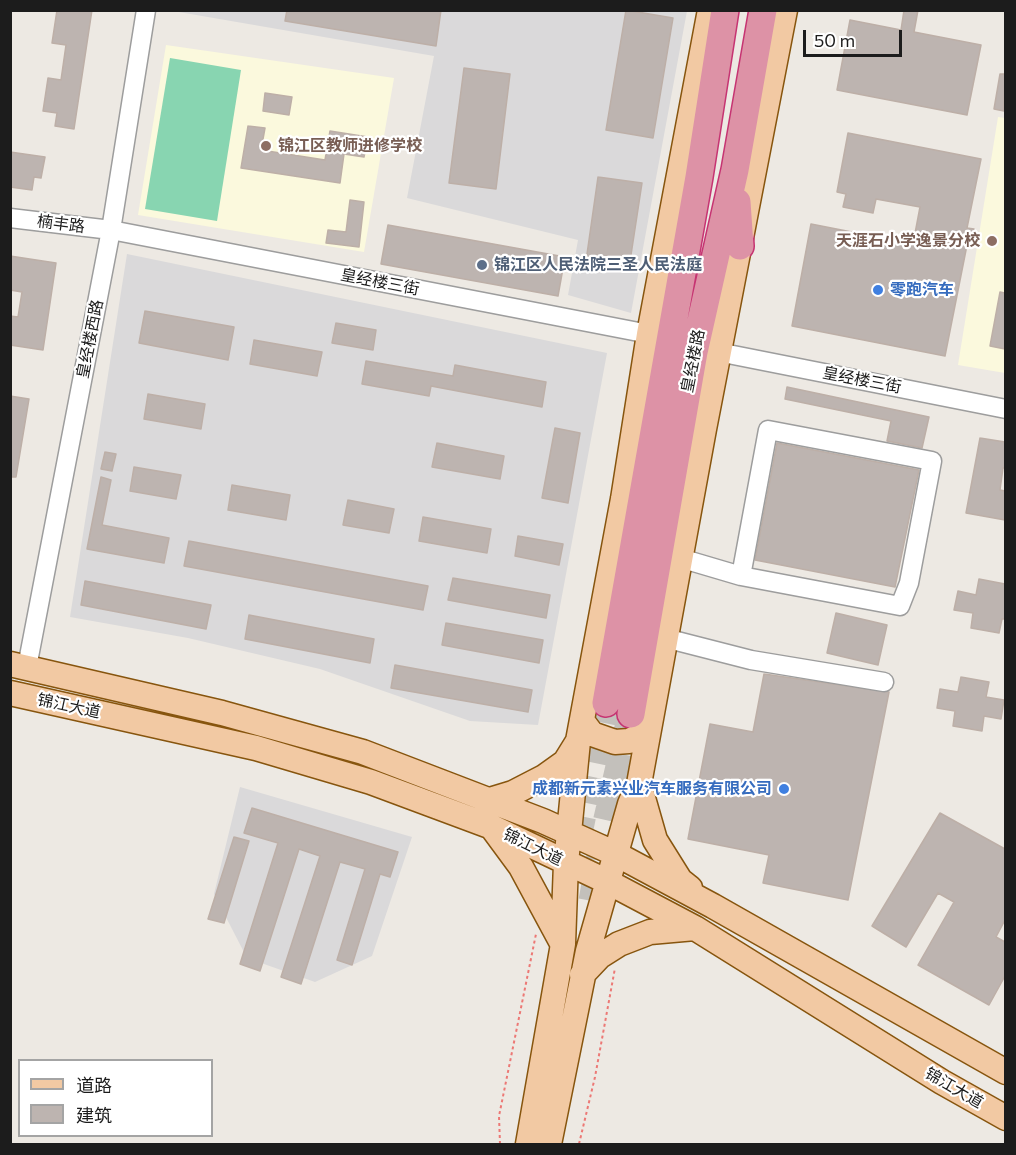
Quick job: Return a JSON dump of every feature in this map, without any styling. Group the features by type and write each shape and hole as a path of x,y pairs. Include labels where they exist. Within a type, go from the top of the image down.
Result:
{"highway":[{"name":"皇经楼路","path":"606,703 699,177 725,10"},
{"name":"皇经楼路","path":"639,722 694,352 735,170 763,10"},
{"path":"681,167 717,52"},
{"path":"735,170 740,246"}],"main road":[{"path":"528,1144 563,944 568,832 580,732 649,334 710,10"},
{"path":"580,732 615,742 629,741 639,722 665,638 785,10"},
{"name":"锦江大道","path":"19,666 222,713 363,752 568,832 616,854 713,906 1005,1072"},
{"name":"锦江大道","path":"10,693 256,748 371,782 492,827 608,882 695,928 942,1082 1005,1118"},
{"path":"639,722 639,784 655,840 680,880 713,906"},
{"path":"490,800 513,794 565,762 580,732"},
{"path":"549,1144 582,975 616,854 639,784"},
{"path":"492,827 521,867 563,944"},
{"path":"582,975 600,956 619,944 650,932 695,928"}],"street":[{"name":"皇经楼西路","path":"19,666 111,230 146,10"},
{"name":"楠丰路","path":"10,218 111,230"},
{"name":"皇经楼三街","path":"111,230 649,334"},
{"name":"皇经楼三街","path":"718,352 1005,409"},
{"path":"680,558 741,576 900,606 909,583 932,461 768,430 741,576"},
{"path":"665,638 750,660 885,682"}],"path":[{"path":"500,1144 499,1116 542,905"},
{"path":"579,1144 595,1077 619,944"}],"shaded area":[{"path":"173,11 687,11 631,313 568,295 578,240 407,198 434,56"},
{"name":"锦江区教师进修学校","path":"166,45 394,78 364,252 138,215"},
{"name":"天涯石小学逸景分校","path":"998,117 1005,118 1005,373 958,365"},
{"path":"127,254 607,353 538,725 470,721 320,669 188,638 70,617"},
{"path":"240,787 412,837 372,956 315,982 247,958 214,894"}],"green space":[{"path":"170,58 241,70 217,221 145,209"}],"building":[{"path":"57,10 92,10 74,129 55,126 57,113 43,111 48,78 61,80 66,45 52,43"},
{"path":"287,10 441,10 436,46 285,21"},
{"path":"626,10 673,18 653,138 606,130"},
{"path":"904,10 918,10 914,32 981,45 967,115 837,90 850,20 901,30"},
{"path":"464,68 510,74 496,189 449,183"},
{"path":"1000,74 1005,74 1004,111 994,109"},
{"path":"265,93 292,97 289,115 263,111"},
{"path":"248,126 265,128 261,150 325,160 330,131 368,137 364,157 344,154 340,183 241,168"},
{"name":"零跑汽车","path":"848,133 981,159 967,228 974,229 972,241 968,240 945,356 792,326 811,224 913,244 920,207 876,199 873,213 843,207 846,194 837,192"},
{"path":"10,152 45,157 41,178 34,177 32,190 10,187"},
{"path":"598,177 642,183 629,268 586,261"},
{"path":"350,200 364,202 359,247 326,243 328,230 346,232"},
{"path":"388,225 565,257 558,296 381,264"},
{"path":"10,256 56,263 43,350 10,345 10,316 18,317 22,292 10,290"},
{"path":"1000,292 1005,293 1005,349 990,346"},
{"path":"145,311 234,327 228,360 139,343"},
{"path":"336,323 376,330 373,350 332,343"},
{"path":"254,340 322,352 317,376 250,364"},
{"path":"366,361 453,376 455,365 546,382 542,407 431,386 429,396 362,384"},
{"path":"787,387 929,417 922,448 887,441 891,421 785,399"},
{"path":"148,394 205,404 201,429 144,419"},
{"path":"10,396 29,399 16,477 10,477"},
{"path":"555,428 580,433 568,503 542,498"},
{"path":"980,438 1005,442 1005,468 1003,468 1000,490 1005,491 1005,520 966,513"},
{"path":"437,443 504,456 500,479 432,467"},
{"path":"777,443 919,470 895,587 755,560"},
{"path":"105,452 116,454 112,471 101,469"},
{"path":"134,467 181,475 176,499 130,491"},
{"path":"101,477 111,480 102,525 169,538 164,563 87,549"},
{"path":"232,485 290,495 286,520 228,510"},
{"path":"348,500 394,509 389,533 343,525"},
{"path":"423,517 491,529 487,553 419,541"},
{"path":"518,536 563,544 559,565 515,556"},
{"path":"189,541 428,586 423,610 184,566"},
{"path":"453,578 550,595 546,618 448,600"},
{"path":"979,579 1005,584 1005,619 1002,619 999,633 971,628 973,613 954,610 958,591 976,595"},
{"path":"85,581 211,605 206,629 81,605"},
{"path":"836,613 887,625 878,665 827,653"},
{"path":"249,615 374,639 370,663 245,639"},
{"path":"446,623 543,640 539,663 442,645"},
{"path":"395,665 532,690 528,712 391,688"},
{"name":"成都新元素兴业汽车服务有限公司","path":"764,674 889,692 848,900 763,883 769,855 688,839 710,724 753,732"},
{"path":"961,677 989,682 986,697 1004,700 1001,719 984,716 982,731 953,726 955,711 937,708 940,689 958,692"},
{"path":"252,808 398,852 390,877 380,874 352,965 337,960 365,869 340,862 301,984 281,977 320,856 299,849 260,971 240,964 278,843 244,833"},
{"path":"940,813 1005,849 1005,920 996,937 1005,942 1005,976 989,1005 918,965 954,902 938,893 906,947 872,926"},
{"path":"234,837 249,841 224,923 208,919"}],"tunnel":[{"path":"577,843 606,703"},
{"path":"592,901 606,823 630,719"}],"place":[{"name":"锦江区教师进修学校","path":"266,146"},
{"name":"天涯石小学逸景分校","path":"992,241"},
{"name":"锦江区人民法院三圣人民法庭","path":"482,265"},
{"name":"零跑汽车","path":"878,290"},
{"name":"成都新元素兴业汽车服务有限公司","path":"784,789"}]}
